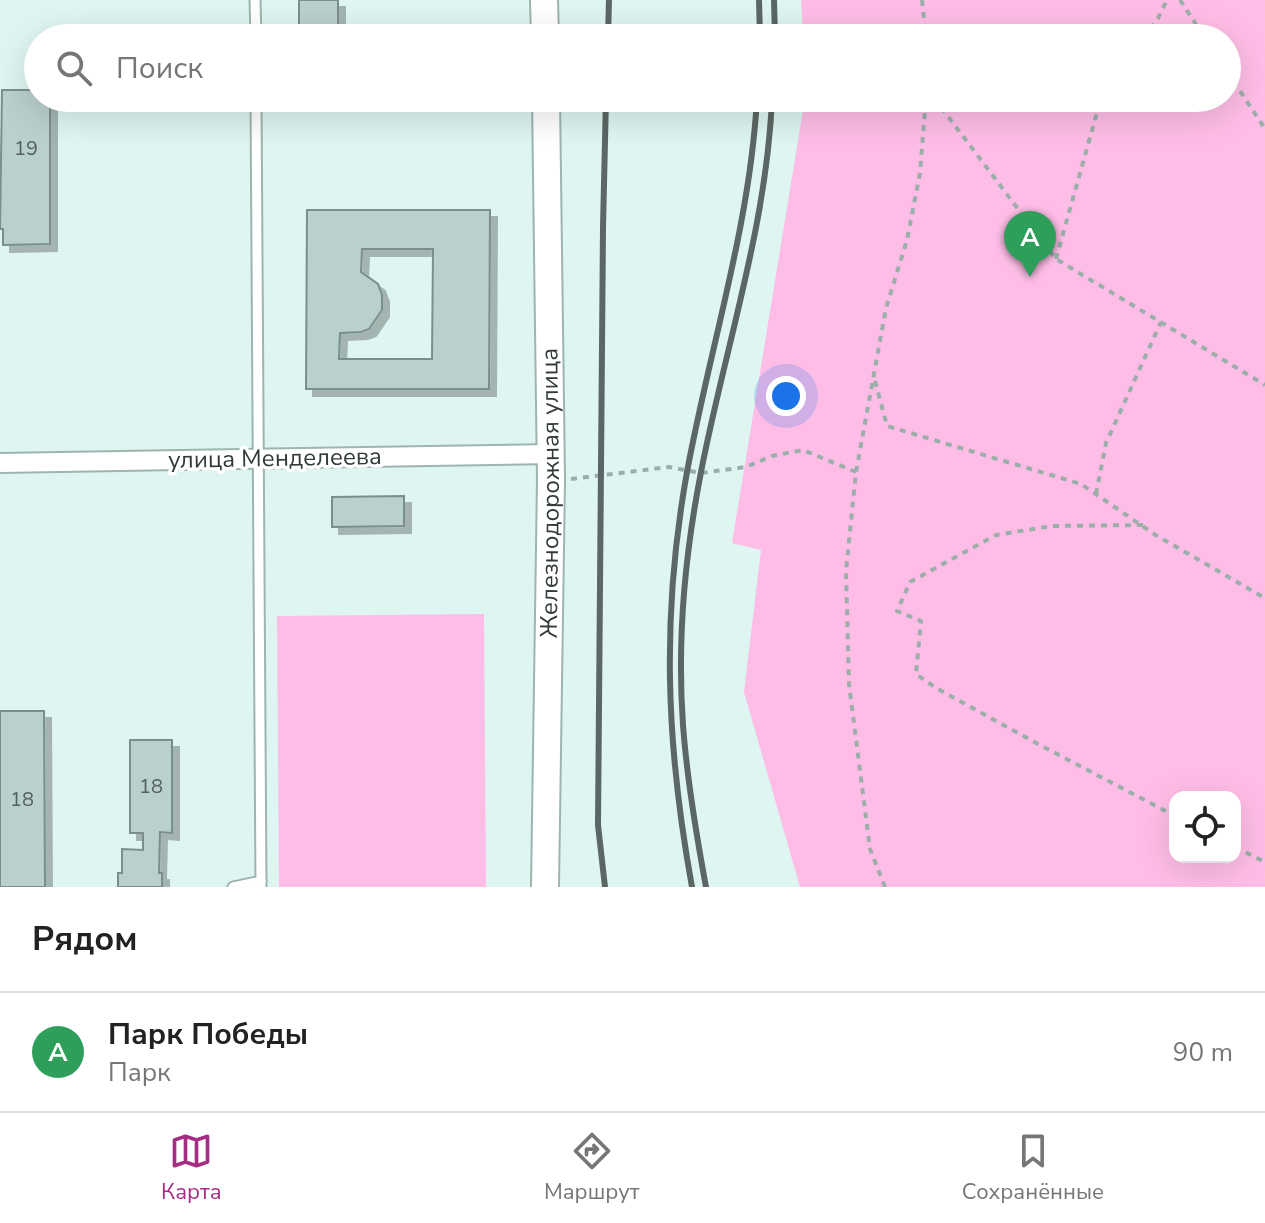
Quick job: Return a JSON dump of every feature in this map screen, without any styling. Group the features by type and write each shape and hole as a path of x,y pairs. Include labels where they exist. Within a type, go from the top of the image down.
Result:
{"main road":[{"path":"544,0 545,24"},
{"name":"Железнодорожная улица","path":"545,887 550,467 546,112"}],"street":[{"name":"улица Менделеева","path":"0,463 260,459 550,467"}],"lane":[{"path":"255,0 256,24"},
{"path":"233,887 261,884 256,112"}],"path":[{"path":"922,0 925,24"},
{"path":"1154,24 1167,0"},
{"path":"1180,0 1196,24"},
{"path":"1241,92 1265,129"},
{"path":"885,887 870,849 849,684 846,571 856,472 886,308 907,240 920,173 925,112"},
{"path":"945,112 1056,259 1265,385"},
{"path":"1056,259 1097,112"},
{"path":"1096,494 1106,443 1161,322"},
{"path":"874,379 887,426 1081,484 1154,534 1265,598"},
{"path":"550,467 669,467 701,473 746,467 772,456 803,450 856,472"},
{"path":"1143,525 1052,526 996,535 910,582 897,611 921,621 916,674 1038,744 1169,813"},
{"path":"1241,850 1265,862"}],"shaded area":[{"path":"801,0 1265,0 1265,887 800,887 744,692 761,550 732,543 803,112 1241,112 1241,24 802,24"},
{"path":"484,614 486,887 279,887 277,616"}],"building":[{"path":"299,0 338,0 338,24 299,24"},
{"path":"2,90 24,90 24,112 50,112 50,244 3,245 3,229 0,229"},
{"path":"307,210 490,210 489,389 306,389","holes":["362,249 433,249 432,359 339,359 340,333 369,329 382,310 378,284 361,272"]},
{"path":"404,496 404,526 332,527 332,497"},
{"path":"0,711 44,711 45,887 0,887"},
{"path":"130,740 172,740 172,833 160,832 159,873 162,873 162,887 118,887 118,873 122,873 122,849 143,850 143,833 130,833"}],"railway":[{"path":"608,24 609,0"},
{"path":"759,0 760,24"},
{"path":"774,0 775,24"},
{"path":"605,887 598,825 606,112"},
{"path":"692,887 672,731 670,629 673,577 696,425 738,240 756,112"},
{"path":"706,887 692,806 683,725 681,662 684,598 701,472 754,239 771,112"}],"place":[{"name":"Парк Победы","path":"1030,277"}]}
